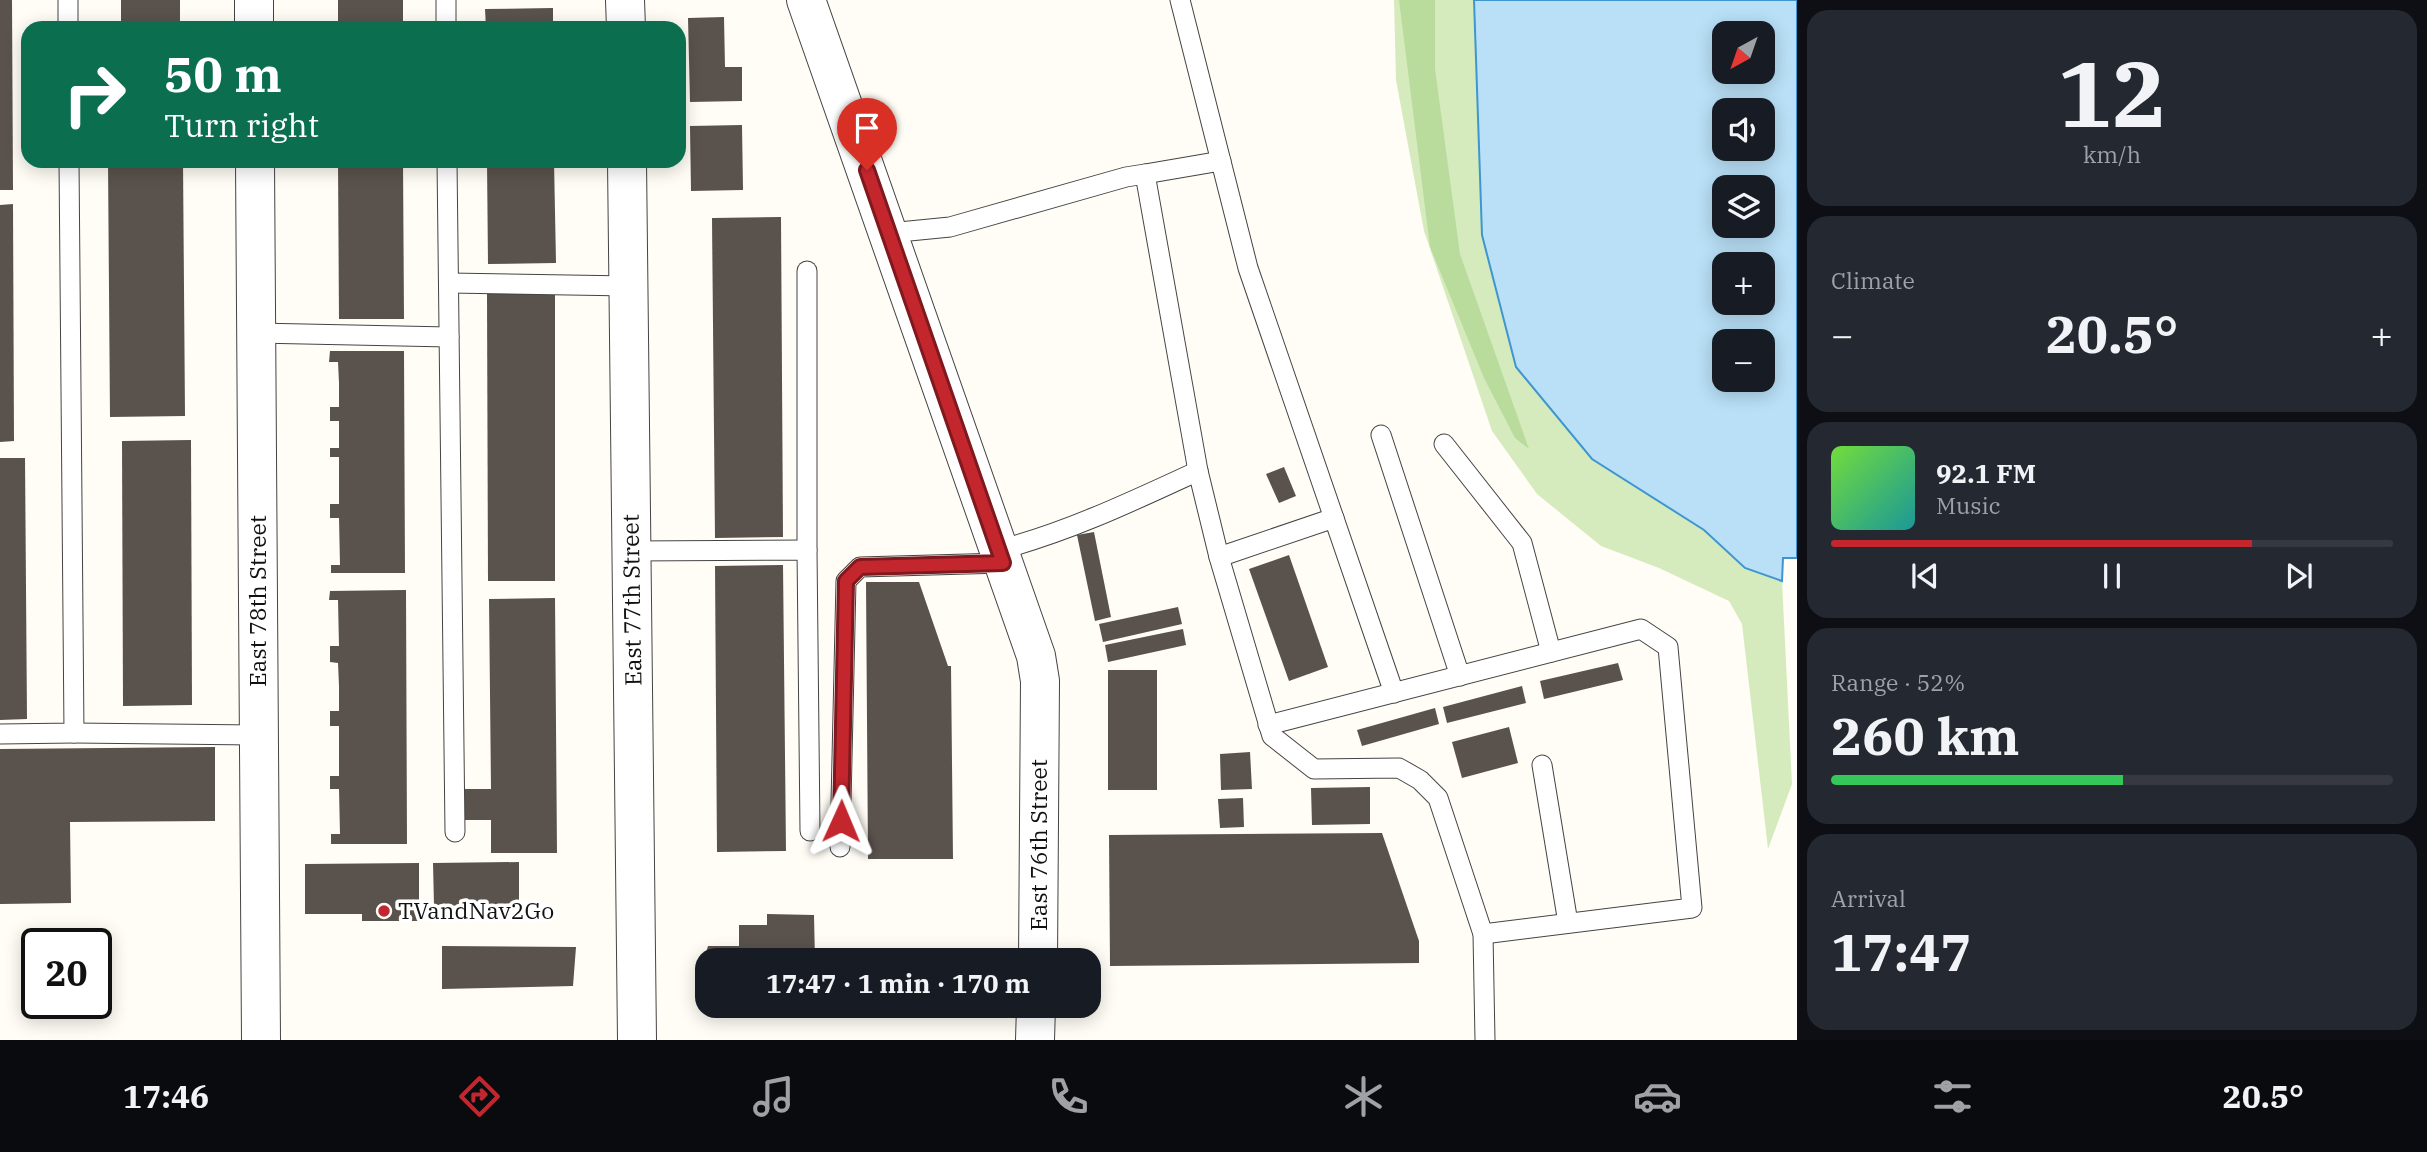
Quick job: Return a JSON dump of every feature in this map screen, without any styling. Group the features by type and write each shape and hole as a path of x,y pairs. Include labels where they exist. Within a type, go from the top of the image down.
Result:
{"street":[{"path":"254,0 254,21"},
{"path":"625,0 625,21"},
{"name":"East 76th Street","path":"806,0 1035,656 1040,681 1038,948"},
{"name":"East 78th Street","path":"255,168 261,1040"},
{"name":"East 77th Street","path":"627,168 637,1040"},
{"path":"1035,1040 1036,1018"}],"lane":[{"path":"68,0 68,21"},
{"path":"446,0 446,21"},
{"path":"1180,0 1248,268 1394,692"},
{"path":"889,233 950,227 1126,177 1221,161"},
{"path":"69,168 74,733"},
{"path":"447,168 455,832"},
{"path":"1145,174 1198,471 1219,557 1272,736 1314,769 1399,768 1420,780 1438,798 1483,933 1485,1040"},
{"path":"807,271 810,831"},
{"path":"449,283 629,286"},
{"path":"256,333 449,337"},
{"path":"1381,435 1460,676"},
{"path":"1444,444 1522,543 1551,652"},
{"path":"840,847 846,581 860,567 1001,556 1024,544 1125,505 1198,471"},
{"path":"1219,557 1334,518"},
{"path":"632,551 807,550"},
{"path":"1269,725 1641,629 1668,647 1692,908 1483,933"},
{"path":"0,734 258,735"},
{"path":"1542,765 1568,923"}],"green space":[{"path":"1394,0 1474,0 1482,235 1592,459 1704,530 1745,568 1782,581 1792,784 1768,849 1742,624 1729,601 1659,568 1601,546 1537,494 1492,431 1424,231 1396,80"},
{"path":"1399,0 1435,0 1435,69 1460,254 1529,449 1515,438 1484,378 1430,247"}],"water":[{"path":"1474,0 1797,0 1797,558 1783,558 1782,581 1745,568 1704,530 1592,459 1516,367 1482,235"}],"building":[{"path":"0,0 12,0 13,190 0,190"},
{"path":"121,0 180,0 180,21 121,21"},
{"path":"338,0 403,0 403,21 338,21"},
{"path":"553,8 553,21 486,21 485,9"},
{"path":"724,17 725,67 742,67 742,101 690,102 688,18"},
{"path":"742,125 743,190 691,191 690,126"},
{"path":"108,168 183,168 185,416 110,417"},
{"path":"338,168 403,168 404,319 339,319"},
{"path":"487,168 554,168 556,263 488,264"},
{"path":"13,204 14,441 0,442 0,205"},
{"path":"781,217 783,537 715,538 712,218"},
{"path":"487,294 555,294 555,581 488,581"},
{"path":"330,351 404,351 405,573 331,573 331,565 340,565 339,518 330,518 330,504 339,504 339,457 330,457 330,448 339,448 339,421 330,421 330,407 339,407 339,383 338,362 329,362"},
{"path":"191,440 192,705 123,706 122,441"},
{"path":"0,458 25,458 27,719 0,720"},
{"path":"1284,467 1296,496 1279,503 1266,474"},
{"path":"1094,532 1111,617 1095,621 1077,535"},
{"path":"1289,555 1328,667 1289,681 1249,569"},
{"path":"783,565 786,851 717,852 715,566"},
{"path":"866,582 919,582 948,666 951,666 953,859 868,859"},
{"path":"406,590 407,844 331,844 331,834 340,834 339,789 330,789 330,776 339,776 339,726 330,726 330,711 339,711 339,686 338,663 330,662 330,646 339,646 338,600 329,600 330,591"},
{"path":"555,598 557,853 491,853 491,820 465,820 465,789 491,789 489,599"},
{"path":"1178,607 1182,624 1103,642 1099,624"},
{"path":"1183,629 1186,645 1108,662 1105,645"},
{"path":"1618,663 1623,680 1544,699 1540,681"},
{"path":"1108,670 1157,670 1157,790 1108,790"},
{"path":"1522,686 1526,703 1447,723 1443,707"},
{"path":"1435,708 1439,724 1362,746 1357,730"},
{"path":"1509,727 1518,763 1462,778 1452,742"},
{"path":"215,747 215,821 70,822 71,903 0,904 0,749"},
{"path":"1250,752 1252,789 1221,790 1220,754"},
{"path":"1370,787 1370,824 1312,825 1311,788"},
{"path":"1243,798 1244,827 1220,828 1218,799"},
{"path":"1382,833 1419,941 1419,963 1110,966 1109,835"},
{"path":"519,862 519,905 434,906 433,863"},
{"path":"419,863 419,921 362,921 362,914 305,914 305,864"},
{"path":"767,914 814,915 815,948 707,948 739,946 739,925 767,925"},
{"path":"442,946 576,947 573,986 442,989"}],"place":[{"name":"TVandNav2Go","path":"384,911"}],"route":[{"path":"841,821 846,581 860,567 1003,563 867,170"}]}
